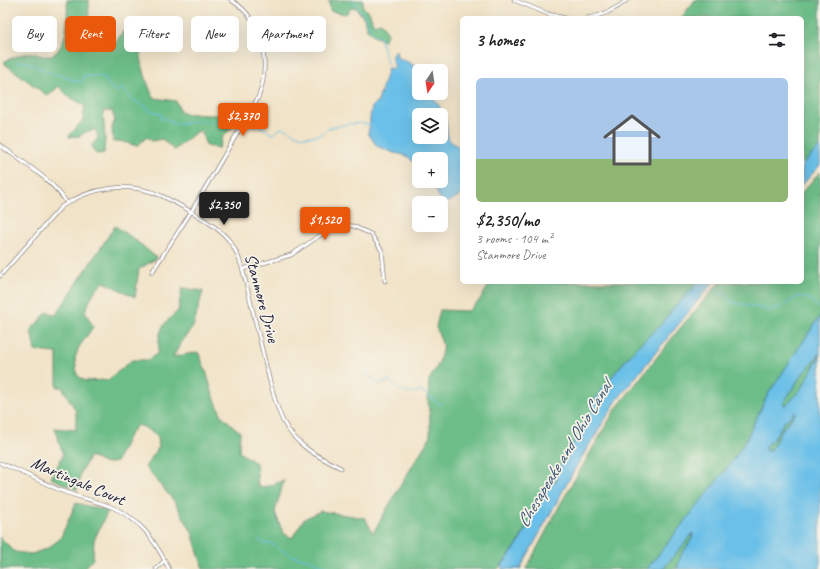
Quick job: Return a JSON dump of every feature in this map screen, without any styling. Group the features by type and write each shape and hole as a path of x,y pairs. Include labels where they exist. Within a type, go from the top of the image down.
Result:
{"street":[{"path":"152,272 191,212 258,98 264,75 264,50 255,26 245,12 231,0"},
{"path":"514,0 556,16"},
{"path":"598,16 610,12 627,0"},
{"path":"0,145 51,183 60,192 67,203"},
{"name":"Stanmore Drive","path":"0,276 48,220 67,203 92,192 110,188 127,187 142,189 156,194 191,212 227,238 238,254 243,269 267,371 277,407 284,422 298,441 314,455 340,468"},
{"path":"243,269 291,255 331,228 341,225 353,226 371,234 382,251 385,280"},
{"name":"Martingale Court","path":"0,463 62,491 109,506 134,520 147,532 156,544 169,569"},
{"path":"156,569 164,560"}],"green space":[{"path":"67,0 89,0 89,16 67,15"},
{"path":"363,0 363,7 370,14 373,24 381,22 388,34 384,40 375,37 367,29 364,18 355,7 350,9 346,14 330,11 329,1"},
{"path":"695,0 820,0 820,146 804,163 804,16 683,16"},
{"path":"124,30 124,52 141,52 142,65 147,83 154,98 176,101 181,113 238,115 235,125 223,136 219,148 206,146 201,130 174,150 162,139 152,141 147,137 137,146 120,141 113,142 112,127 115,120 112,111 103,111 105,138 104,153 96,154 91,146 98,138 96,130 88,131 80,136 68,137 83,120 85,106 68,96 59,86 48,96 5,64 5,61 23,54 31,53 47,56 54,54 63,42 65,33 65,52 116,52 116,42"},
{"path":"820,172 820,316 767,396 745,442 731,464 647,569 526,569 561,503 615,410 681,327 718,284 804,284 804,190"},
{"path":"115,226 157,258 139,269 135,297 104,282 94,292 85,311 93,327 79,347 75,358 77,375 85,381 108,380 132,360 148,360 158,353 160,334 167,321 178,311 182,288 203,291 193,327 182,341 173,357 198,352 222,416 240,432 239,452 256,463 258,487 269,486 284,480 275,512 283,533 292,538 304,519 321,511 365,518 373,533 430,437 428,400 429,380 439,363 443,346 436,327 440,310 468,311 479,301 490,284 697,284 673,309 662,325 627,358 605,385 591,406 592,413 588,417 555,474 557,481 541,499 517,545 498,569 203,569 192,532 174,501 145,467 159,447 158,437 144,427 137,425 128,437 116,462 105,464 90,456 81,472 77,490 51,478 63,455 55,428 76,430 76,411 62,387 57,387 57,353 35,351 31,330 47,312 56,315"},
{"path":"820,353 802,388 787,406 785,406 784,402 800,377"},
{"path":"796,412 781,431 771,450 766,451 765,446 773,440 788,417"},
{"path":"76,503 108,511 94,540 93,559 84,569 0,569 0,537 15,552 32,554 48,548 60,539"},
{"path":"693,533 692,539 681,555 677,569 663,569"}],"water":[{"path":"396,50 397,58 412,65 412,100 435,100 440,108 412,108 412,144 448,144 448,136 452,142 460,147 460,195 448,202 448,196 438,196 434,188 448,188 448,152 412,152 412,161 408,157 377,146 368,133 372,108 373,105 378,102 388,68 393,69 395,67 392,54"},
{"path":"820,146 820,165 804,183 804,163"},
{"name":"Chesapeake and Ohio Canal","path":"697,284 711,284 617,400 577,465 520,569 502,569 502,565 514,550 545,492 557,481 555,474 588,416 592,413 591,406 618,369 642,342 661,325 673,309"},
{"path":"820,316 820,353 800,377 784,402 784,405 787,405 802,388 820,355 820,569 677,569 681,555 692,539 693,533 663,569 647,569 731,463 745,442 767,396","holes":["795,412 781,431 771,450 766,451 765,446 772,441 784,422"]}],"waterway":[{"path":"353,0 365,17 371,31 380,37 387,63 393,69"},
{"path":"16,62 26,62 53,74 68,77 71,80 80,82 83,80 84,74 91,77 95,75 105,77 108,85 114,90 119,92 121,88 123,88 133,99 146,106 147,110 161,114 161,119 167,119 175,124 198,121 237,121"},
{"path":"248,124 263,128 272,134 279,129 285,128 299,136 305,137 319,135 330,128 344,125 356,123 370,125"},
{"path":"716,288 732,302 767,310 782,307 799,296 810,299 820,308"},
{"path":"368,373 369,377 380,384 386,383 387,380 406,393 422,391 439,404 442,404"},
{"path":"259,539 262,543 272,544 292,556 308,559 334,569"}]}
